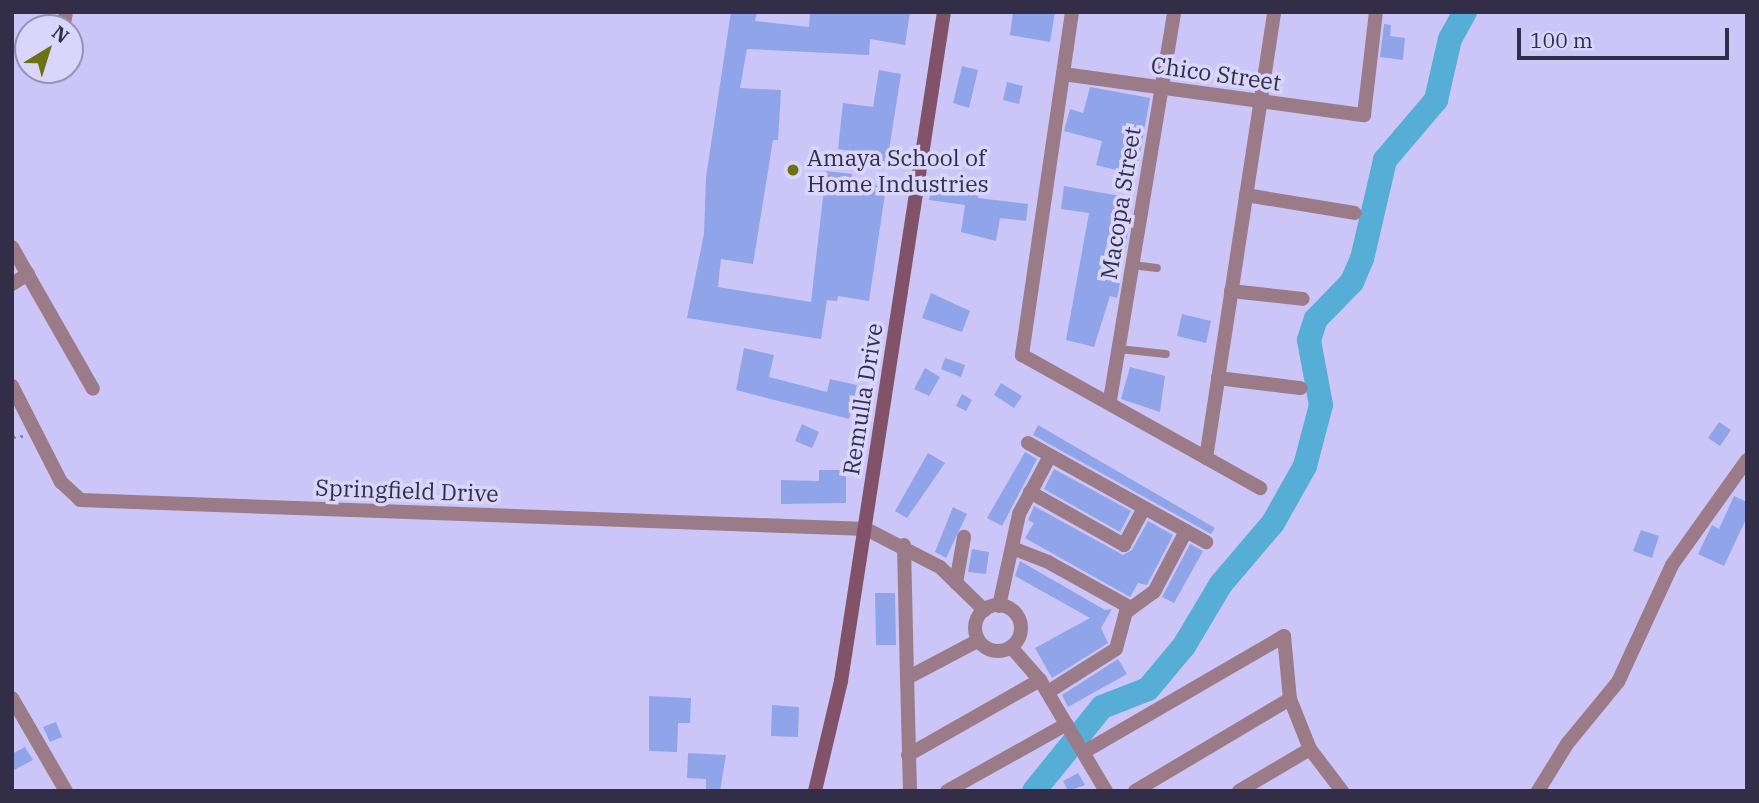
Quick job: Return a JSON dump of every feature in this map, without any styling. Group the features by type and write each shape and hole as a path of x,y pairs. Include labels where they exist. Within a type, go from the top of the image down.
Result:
{"main road":[{"name":"Remulla Drive","path":"815,791 841,681 944,12"}],"street":[{"path":"1072,12 1022,355 1110,400 1260,488"},
{"name":"Macopa Street","path":"1110,400 1174,12"},
{"path":"1206,458 1274,12"},
{"name":"Chico Street","path":"1063,74 1259,103 1364,115 1376,12"},
{"path":"1246,195 1356,213"},
{"path":"12,247 93,389"},
{"path":"12,284 28,274"},
{"path":"1231,291 1303,299"},
{"path":"1218,378 1300,388"},
{"name":"Springfield Drive","path":"12,386 61,482 80,500 866,529"},
{"path":"1028,443 1206,542"},
{"path":"999,606 1019,514 1050,456"},
{"path":"1538,791 1567,744 1619,682 1641,641 1672,565 1747,460"},
{"path":"1030,492 1124,545 1144,508"},
{"path":"866,529 904,545 940,567 984,610"},
{"path":"908,755 1112,654 1131,608 1154,592 1186,531"},
{"path":"956,583 964,537"},
{"path":"904,545 910,791"},
{"path":"1012,548 1131,608"},
{"path":"999,606 1012,611 1020,622 1019,636 1011,647 990,649 979,640 975,628 984,610 999,606"},
{"path":"947,791 1075,739 1284,636 1290,699 1310,749 1342,791"},
{"path":"907,678 979,640"},
{"path":"1011,647 1044,686 1106,791"},
{"path":"12,698 66,791"},
{"path":"1135,791 1290,699"},
{"path":"1239,791 1310,749"}],"lane":[{"path":"1132,265 1157,268"},
{"path":"1119,349 1166,354"}],"building":[{"path":"731,12 757,12 755,21 809,27 810,12 910,12 905,45 870,39 869,55 747,49 740,88 781,90 778,140 773,140 753,264 721,259 718,287 811,302 826,171 852,174 851,181 886,187 869,301 838,296 837,301 827,300 821,339 687,318 704,234 706,177"},
{"path":"1013,12 1055,12 1050,42 1010,35"},
{"path":"1384,24 1391,25 1390,36 1405,38 1403,60 1380,57"},
{"path":"962,66 978,70 969,108 953,103"},
{"path":"879,70 901,74 887,163 865,160 866,153 838,149 843,103 873,107"},
{"path":"1007,82 1023,86 1019,104 1003,100"},
{"path":"1090,87 1150,98 1136,175 1096,165 1102,141 1064,131 1070,109 1083,113"},
{"path":"932,185 979,193 978,198 1028,204 1026,221 1000,218 996,241 961,232 965,205 929,200"},
{"path":"1064,186 1126,197 1117,229 1128,232 1125,248 1107,243 1098,278 1120,283 1117,298 1110,296 1094,347 1066,340 1089,213 1061,209"},
{"path":"931,293 970,311 962,332 922,318"},
{"path":"1182,314 1211,321 1206,343 1177,336"},
{"path":"744,348 774,355 769,377 827,392 830,379 857,385 849,419 736,390"},
{"path":"945,358 965,365 961,377 941,369"},
{"path":"1130,367 1165,376 1160,412 1121,399"},
{"path":"925,368 940,377 929,396 914,389"},
{"path":"1001,383 1022,396 1014,408 994,395"},
{"path":"962,394 972,400 966,411 956,406"},
{"path":"1719,422 1731,430 1720,446 1708,438"},
{"path":"802,424 819,432 812,448 795,441"},
{"path":"1038,425 1215,528 1211,534 1033,435"},
{"path":"1025,452 1037,459 1002,526 987,518"},
{"path":"928,453 945,463 907,518 895,511"},
{"path":"1054,469 1131,511 1120,532 1044,489"},
{"path":"819,470 846,470 846,503 781,504 781,480 819,481"},
{"path":"1734,496 1747,502 1747,517 1724,566 1698,554 1712,525 1719,529"},
{"path":"1034,506 1123,555 1132,550 1148,521 1173,535 1147,585 1138,583 1130,597 1025,538 1034,523 1028,520"},
{"path":"953,507 967,514 946,558 935,552"},
{"path":"1641,530 1659,536 1652,558 1633,551"},
{"path":"1190,544 1203,551 1174,603 1162,597"},
{"path":"972,549 989,552 986,574 968,572"},
{"path":"1020,561 1105,610 1112,609 1101,628 1108,643 1052,678 1035,648 1090,618 1015,576"},
{"path":"875,593 895,593 896,645 876,645"},
{"path":"1118,659 1127,674 1068,707 1062,695"},
{"path":"649,696 691,698 690,723 678,723 677,752 649,751"},
{"path":"772,705 799,707 798,737 771,736"},
{"path":"56,722 62,737 50,742 43,727"},
{"path":"25,747 33,760 12,771 12,754"},
{"path":"688,753 726,755 720,791 706,791 706,779 687,778"},
{"path":"1078,773 1085,785 1068,791 1063,781"}],"waterway":[{"path":"1034,791 1102,707 1148,689 1184,646 1221,584 1273,523 1305,466 1321,405 1309,340 1316,319 1352,282 1362,259 1385,160 1436,100 1450,39 1465,12"}],"place":[{"name":"Amaya School of Home Industries","path":"793,170"}]}
